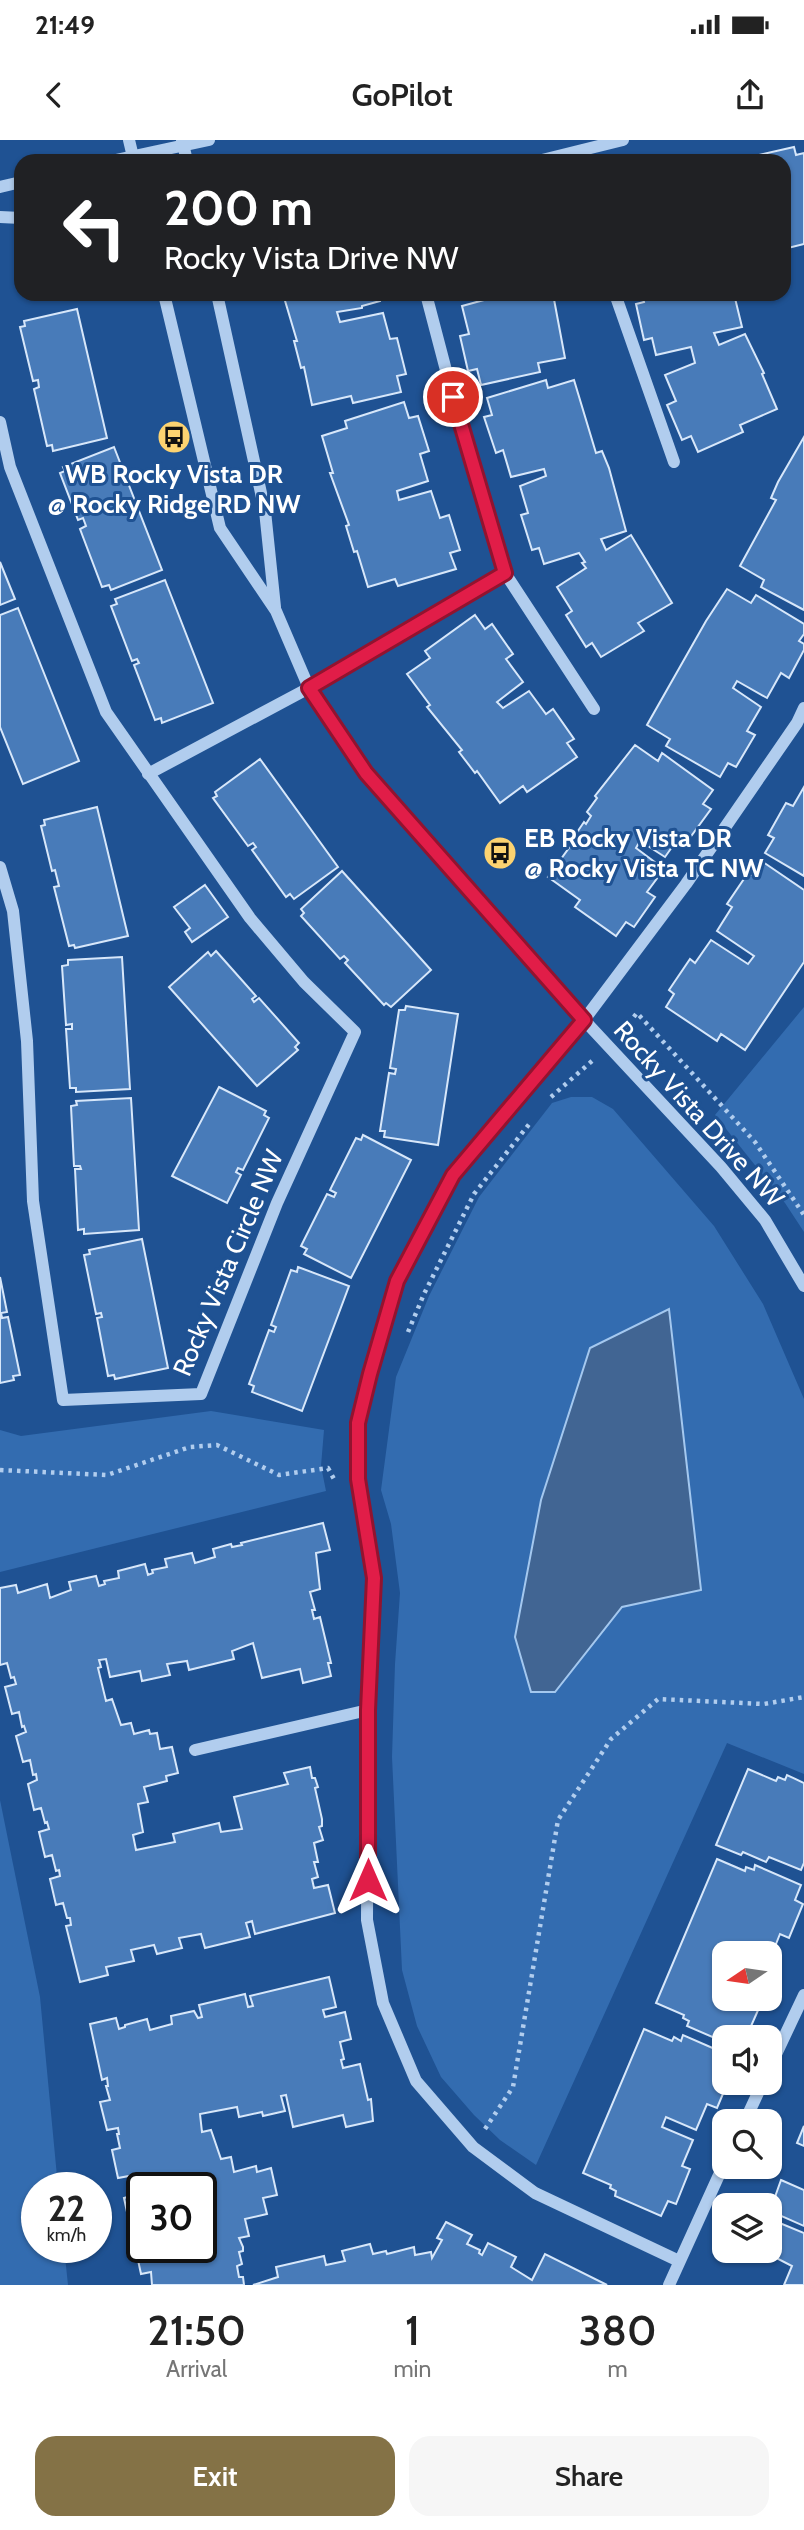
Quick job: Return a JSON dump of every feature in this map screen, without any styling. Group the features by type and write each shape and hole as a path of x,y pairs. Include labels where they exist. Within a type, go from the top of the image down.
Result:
{"street":[{"path":"149,154 183,143 209,140"},
{"path":"584,154 623,140"},
{"name":"Rocky Vista Drive NW","path":"166,301 220,527 276,611 309,688 366,773 584,1020 721,1167 765,1220 804,1286"},
{"name":"Rocky Vista Drive NW","path":"219,301 265,511 276,611"},
{"path":"428,301 505,573 594,709"},
{"path":"617,301 674,462"},
{"name":"Rocky Vista Circle NW","path":"0,422 10,467 106,712 250,918 304,982 355,1032 276,1203 201,1394 63,1400 33,1200 27,1041 13,911 0,867"},
{"path":"148,774 309,688 505,573"},
{"path":"679,2261 535,2193 473,2147 416,2081 383,2003 367,1920 368,1710 374,1578 358,1479 358,1423 397,1281 453,1175 584,1020 686,884 797,723 804,708"},
{"path":"195,1750 368,1710"},
{"path":"782,2042 804,1995"},
{"path":"669,2285 717,2179"}],"path":[{"path":"637,1013 755,1142 804,1215"},
{"path":"548,1100 610,1045"},
{"path":"405,1341 424,1294 474,1195 531,1121"},
{"path":"0,1470 107,1475 190,1447 217,1445 279,1475 328,1468 335,1481"},
{"path":"473,2147 513,2087 558,1820 611,1739 658,1699 764,1704 804,1697"}],"shaded area":[{"path":"804,1007 804,1232 785,1203 715,1115"},
{"path":"571,1097 592,1097 613,1109 714,1226 763,1304 804,1399 804,1774 727,1743 536,2165 500,2140 441,2077 417,2026 402,1970 392,1757 400,1593 391,1524 381,1490 396,1377 429,1296 479,1197 552,1103"},
{"path":"669,1309 701,1590 622,1607 555,1692 531,1692 515,1637 541,1500 590,1348"},
{"path":"211,1411 324,1430 321,1466 326,1491 0,1572 0,1430 21,1436"},
{"path":"0,1800 40,1997 57,2172 21,2172 21,2263 66,2263 68,2285 0,2285"}],"building":[{"path":"794,147 796,155 804,153 804,244 791,247 791,154 763,154"},
{"path":"285,301 380,301 362,308 337,312 340,322 383,313 390,339 397,338 406,374 397,376 401,392 353,403 351,396 312,405 304,367 301,368 294,341 297,341"},
{"path":"480,301 554,301 565,358 538,363 540,372 481,385 477,369 468,371 460,336 469,334 462,306"},
{"path":"736,301 742,327 714,333 719,345 745,334 764,373 762,374 777,409 740,425 743,432 698,452 691,436 682,440 667,405 676,401 665,375 695,363 691,347 656,355 652,338 644,340 636,304"},
{"path":"77,309 107,438 53,451 52,445 47,446 34,389 39,387 38,380 33,381 20,327 25,326 24,321"},
{"path":"546,380 548,388 574,380 596,453 602,451 609,468 626,531 601,539 606,550 631,535 672,603 638,623 644,631 601,657 592,643 586,647 566,615 572,611 557,587 586,568 582,563 585,562 579,553 544,564 539,548 532,550 521,515 528,513 520,486 546,476 544,469 511,477 503,450 496,453 484,417 492,415 487,398"},
{"path":"404,402 409,418 418,416 429,451 420,454 428,481 397,491 399,500 431,491 440,518 449,515 460,550 450,553 456,569 398,586 395,579 368,587 346,526 349,525 330,473 333,473 322,436 347,428 345,421"},
{"path":"804,437 804,610 761,587 764,580 740,566 776,500 771,498 778,482"},
{"path":"114,447 162,570 111,590 109,585 102,587 80,529 86,526 83,518 78,520 60,473 65,471 63,467"},
{"path":"0,562 15,599 0,605"},
{"path":"165,580 213,703 162,723 161,718 155,720 134,665 139,663 137,659 132,661 111,606 117,604 115,599"},
{"path":"727,589 751,603 756,595 804,624 804,634 799,641 804,644 804,650 789,678 781,673 767,698 737,681 733,688 761,707 747,731 755,735 736,767 728,763 720,777 666,746 670,739 647,725"},
{"path":"18,608 79,761 23,784 0,727 0,615"},
{"path":"475,615 485,629 492,624 513,654 506,659 523,682 497,702 503,708 529,691 546,714 553,709 574,739 567,743 577,757 527,792 523,786 500,803 477,771 475,773 459,752 462,750 427,707 430,705 407,674 430,658 425,651"},
{"path":"635,745 658,761 662,753 713,790 703,804 711,809 689,839 682,833 665,857 640,841 636,848 664,869 647,892 655,897 634,927 626,922 616,936 575,907 580,900 548,877 584,822 586,824 591,816 587,812 597,798 595,796"},
{"path":"260,759 338,867 294,899 290,894 286,897 252,850 256,847 253,843 248,846 213,798 217,796 215,792"},
{"path":"804,787 804,876 765,853 774,838 768,835 786,803 793,806"},
{"path":"97,807 128,936 75,948 74,945 69,946 54,887 59,886 55,870 52,871 41,826 45,825 44,820"},
{"path":"763,862 804,890 804,962 745,1050 721,1034 717,1041 666,1007 674,994 669,990 690,959 695,963 711,940 748,964 754,956 717,931 732,907 727,904 748,873 754,876"},
{"path":"342,871 431,970 391,1007 386,1003 384,1005 345,963 348,960 344,956 340,959 301,916 304,913 301,909"},
{"path":"205,885 228,917 192,942 185,932 190,928 174,907"},
{"path":"216,951 256,996 252,999 254,1002 259,998 299,1043 295,1047 298,1050 257,1086 169,987 208,952 211,956"},
{"path":"122,957 130,1089 76,1092 76,1088 70,1088 66,1029 72,1029 72,1024 66,1025 62,966 68,965 68,960"},
{"path":"406,1006 458,1014 438,1145 384,1137 385,1131 380,1131 389,1073 395,1074 396,1069 390,1068 399,1010 405,1010"},
{"path":"219,1087 266,1111 264,1115 269,1118 243,1170 238,1168 236,1172 241,1175 227,1203 172,1176"},
{"path":"131,1098 139,1230 84,1234 84,1229 78,1230 75,1169 81,1169 80,1166 74,1166 71,1106 77,1105 76,1101"},
{"path":"363,1135 411,1160 351,1278 304,1254 307,1249 301,1246 327,1194 334,1197 336,1193 330,1190 356,1138 361,1140"},
{"path":"142,1239 168,1368 115,1379 114,1375 108,1376 97,1318 102,1317 101,1313 96,1314 84,1255 90,1254 89,1250"},
{"path":"298,1267 349,1286 302,1411 252,1392 254,1386 249,1384 269,1330 274,1332 276,1327 271,1325 291,1270 297,1272"},
{"path":"0,1277 7,1312 1,1313 2,1318 8,1317 20,1375 13,1376 14,1380 0,1383"},
{"path":"323,1523 330,1550 316,1553 320,1589 310,1592 315,1610 312,1610 314,1619 320,1617 331,1663 328,1663 331,1676 303,1683 300,1669 262,1678 253,1643 232,1651 234,1659 189,1670 187,1661 167,1664 170,1675 142,1681 140,1671 110,1677 106,1659 99,1660 101,1667 98,1668 106,1701 112,1699 121,1725 131,1723 134,1734 149,1730 150,1734 157,1733 160,1749 172,1747 178,1773 166,1776 167,1781 144,1787 148,1802 138,1804 143,1832 133,1835 136,1850 175,1842 173,1834 219,1823 221,1832 242,1829 234,1797 288,1784 284,1773 310,1767 312,1778 315,1778 318,1787 315,1788 322,1819 322,1826 319,1827 323,1840 314,1843 318,1862 314,1862 318,1877 312,1879 314,1888 328,1885 335,1913 255,1934 252,1921 246,1923 250,1937 205,1948 201,1934 179,1938 182,1948 157,1954 154,1945 131,1950 134,1961 106,1967 108,1975 80,1982 66,1926 71,1925 70,1918 67,1918 63,1903 56,1905 50,1879 60,1876 59,1870 56,1871 52,1855 45,1857 39,1832 49,1829 41,1808 34,1810 28,1784 37,1780 36,1774 33,1775 30,1760 23,1762 16,1736 26,1732 24,1726 22,1727 19,1712 12,1714 5,1687 16,1684 14,1677 11,1678 7,1663 0,1665 0,1588 16,1585 18,1593 47,1584 50,1598 71,1590 69,1582 96,1576 99,1586 105,1584 104,1581 119,1578 118,1571 145,1564 148,1575 153,1573 152,1570 167,1567 165,1559 192,1553 195,1563 215,1557 213,1549 231,1544 232,1547 242,1545 241,1543"},
{"path":"748,1769 776,1781 778,1777 785,1780 787,1775 804,1783 804,1863 801,1870 769,1857 766,1862 716,1845"},
{"path":"717,1859 745,1871 746,1867 754,1870 755,1865 801,1885 795,1900 803,1904 789,1938 780,1934 777,1941 712,1941 712,2011 758,2011 752,2025 712,2025 712,2037 687,2026 689,2021 683,2018 684,2015 656,2003"},
{"path":"329,1977 336,2007 323,2010 325,2017 345,2012 351,2039 340,2042 343,2068 360,2064 368,2100 371,2099 373,2121 346,2127 343,2115 293,2127 286,2095 281,2096 285,2111 263,2116 262,2112 239,2117 237,2107 200,2114 202,2132 211,2130 221,2159 231,2157 234,2172 256,2166 257,2172 271,2168 277,2195 263,2198 267,2214 245,2219 249,2236 239,2238 243,2251 239,2252 242,2264 237,2266 244,2285 152,2285 151,2272 141,2274 139,2263 217,2263 217,2172 126,2172 126,2177 118,2178 112,2150 120,2148 118,2128 107,2130 100,2102 110,2100 107,2078 102,2080 90,2024 116,2018 119,2029 147,2019 150,2030 172,2024 171,2016 194,2011 198,2018 202,2017 199,2005 245,1994 248,2007 253,2006 250,1996"},
{"path":"644,2029 672,2041 674,2037 681,2041 683,2035 712,2048 712,2095 722,2095 717,2108 707,2104 696,2130 666,2117 662,2127 693,2140 682,2166 690,2169 676,2204 668,2201 661,2216 615,2196 616,2191 610,2188 611,2185 583,2173"},
{"path":"804,2126 804,2146 797,2143"},
{"path":"781,2180 804,2190 804,2226 782,2216 782,2193 776,2193"},
{"path":"446,2222 472,2235 467,2244 480,2250 482,2255 488,2243 516,2257 511,2267 532,2280 545,2254 607,2285 253,2285 278,2277 276,2267 324,2256 326,2265 345,2261 342,2251 370,2244 373,2254 386,2251 387,2254 414,2247 415,2255 431,2252 432,2258 442,2240 437,2238"},
{"path":"782,2224 804,2233 804,2285 784,2285 792,2266 782,2261"}],"place":[{"name":"WB Rocky Vista DR @ Rocky Ridge RD NW","path":"174,437"},
{"name":"EB Rocky Vista DR @ Rocky Vista TC NW","path":"500,853"}],"route":[{"path":"368,1880 368,1710 374,1578 358,1479 358,1423 370,1374 397,1281 453,1175 584,1020 366,773 309,688 505,573 453,397"}]}
